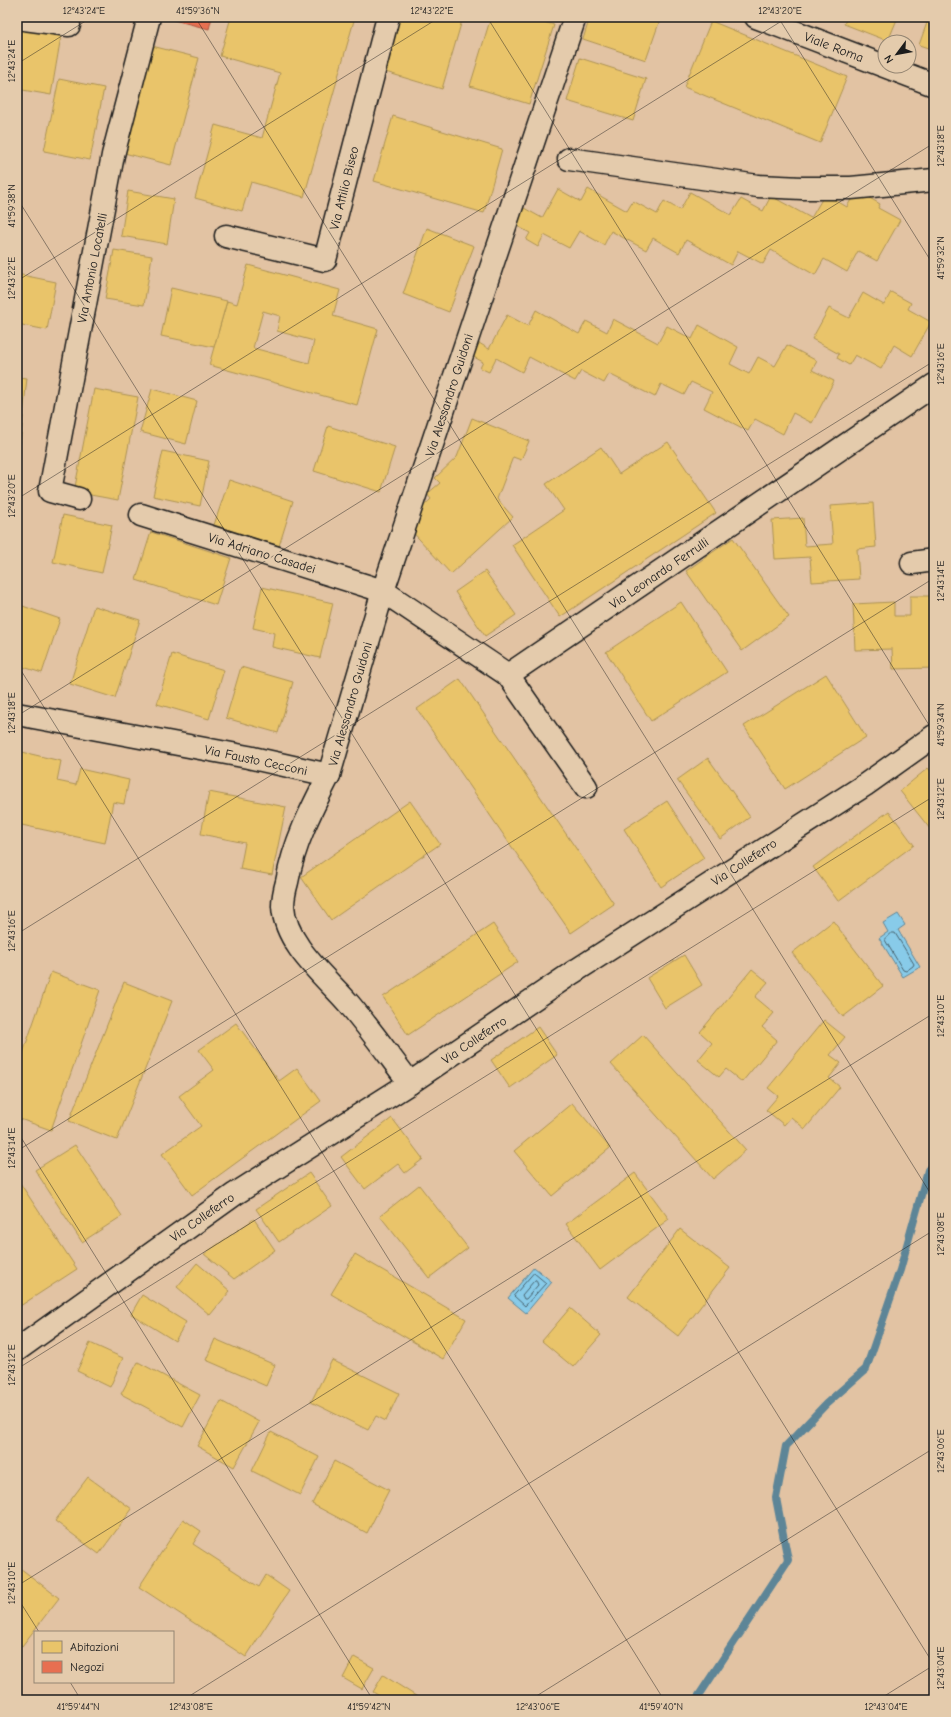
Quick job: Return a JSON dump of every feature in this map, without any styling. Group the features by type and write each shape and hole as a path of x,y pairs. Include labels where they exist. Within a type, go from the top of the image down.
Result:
{"street":[{"name":"Via Antonio Locatelli","path":"79,499 50,491 113,155 149,17"},
{"name":"Via Attilio Biseo","path":"226,236 325,260 388,17"},
{"name":"Via Alessandro Guidoni","path":"329,775 383,590 575,17"},
{"name":"Viale Roma","path":"756,17 934,85"},
{"path":"17,18 69,25"},
{"path":"569,159 772,187 851,188 934,180"},
{"name":"Via Leonardo Ferrulli","path":"508,675 934,384"},
{"name":"Via Adriano Casadei","path":"141,516 383,590"},
{"path":"912,564 934,560"},
{"path":"383,590 508,675 586,787"},
{"name":"Via Fausto Cecconi","path":"17,714 248,757 329,775 304,824 290,864 284,896 285,917 298,945 313,966 349,1004 410,1083"},
{"name":"Via Colleferro","path":"17,1350 235,1194 410,1083 572,973 865,785 934,736"}],"water":[{"path":"898,914 905,925 898,930 920,967 903,977 879,938 888,932 883,923"},
{"path":"534,1267 552,1282 526,1313 508,1298"}],"building: Abitazioni":[{"path":"231,17 355,17 304,197 251,182 242,211 195,198 215,125 262,138 280,73 220,56"},
{"path":"398,17 463,17 442,89 382,71"},
{"path":"491,17 528,17 554,25 529,104 470,86"},
{"path":"590,17 661,17 646,60 583,39"},
{"path":"847,17 898,17 891,34 877,34 877,37 844,24"},
{"path":"929,17 934,17 934,50 919,45"},
{"path":"711,21 847,77 820,143 684,87"},
{"path":"17,29 61,36 51,95 17,89"},
{"path":"152,46 199,58 171,165 124,153"},
{"path":"580,58 646,79 633,121 567,101"},
{"path":"59,79 104,88 90,160 44,151"},
{"path":"393,116 502,149 484,213 374,181"},
{"path":"17,128 21,129 17,155"},
{"path":"558,189 581,202 588,189 627,211 633,201 657,214 664,201 680,210 690,192 731,215 741,199 763,211 771,196 811,218 825,194 847,207 856,190 880,204 878,208 900,220 877,261 858,251 847,272 824,259 815,275 771,250 763,264 738,251 731,265 686,240 679,253 653,238 646,250 611,231 604,245 579,231 569,248 544,235 538,247 526,240 530,233 515,225 524,208 542,218"},
{"path":"128,191 174,199 167,244 121,236"},
{"path":"427,228 474,246 449,312 403,294"},
{"path":"114,250 152,256 144,305 105,299"},
{"path":"248,265 340,290 333,316 378,329 357,405 209,365 227,301 237,304","holes":["263,311 280,316 277,331 314,341 309,363 253,348"]},
{"path":"17,274 56,282 47,330 17,324"},
{"path":"171,288 227,301 214,347 161,336"},
{"path":"891,292 911,303 908,309 931,322 912,356 894,345 881,369 855,355 849,365 837,358 839,354 812,339 829,308 849,318 863,293 884,305"},
{"path":"536,310 579,334 586,321 607,332 613,319 658,343 667,326 692,339 699,325 738,347 730,364 749,374 758,357 775,366 787,345 817,361 812,370 834,381 812,423 793,413 783,434 755,419 748,431 704,408 712,392 691,382 684,395 661,384 655,397 609,374 604,383 581,371 575,381 529,357 522,372 496,358 489,372 480,368 483,362 472,356 479,343 489,349 507,315 528,326"},
{"path":"17,377 27,378 20,444 17,444"},
{"path":"94,389 138,397 118,500 74,492"},
{"path":"152,389 197,401 186,444 140,432"},
{"path":"472,418 529,441 521,460 513,457 497,499 513,517 451,574 409,528 420,519 415,514 431,499 427,494 440,483 435,478 457,457"},
{"path":"328,426 395,447 381,492 314,471"},
{"path":"668,442 716,513 560,617 512,545 564,510 546,484 601,447 619,474"},
{"path":"163,451 209,461 200,506 153,496"},
{"path":"229,480 293,501 279,546 214,525"},
{"path":"873,503 876,547 857,549 859,579 812,582 810,557 775,559 772,520 803,518 805,546 833,544 830,506"},
{"path":"63,515 112,525 102,573 53,562"},
{"path":"151,532 231,558 216,605 136,580"},
{"path":"733,538 789,617 742,651 686,571"},
{"path":"485,571 516,615 485,636 455,592"},
{"path":"262,587 333,603 320,658 272,647 274,633 253,628"},
{"path":"910,596 934,596 934,668 893,669 892,649 855,650 853,604 894,602 894,616 910,616"},
{"path":"681,602 727,672 651,721 606,652"},
{"path":"17,604 60,619 42,673 17,665"},
{"path":"94,606 140,620 115,698 70,684"},
{"path":"172,654 224,670 209,719 157,704"},
{"path":"241,667 293,682 278,733 226,718"},
{"path":"826,674 866,737 785,789 744,726"},
{"path":"460,679 614,904 571,933 417,709"},
{"path":"18,751 61,761 57,781 76,785 80,769 129,780 124,804 113,802 105,843 17,824"},
{"path":"708,758 750,817 720,839 677,780"},
{"path":"928,768 934,775 934,834 900,791"},
{"path":"209,792 286,807 272,875 240,869 245,843 201,834"},
{"path":"410,801 440,844 331,920 301,877"},
{"path":"667,801 704,858 661,887 624,829"},
{"path":"889,811 914,845 838,901 813,867"},
{"path":"833,921 883,986 843,1017 792,953"},
{"path":"493,924 518,962 408,1035 383,997"},
{"path":"684,955 702,985 665,1008 647,978"},
{"path":"752,969 768,982 755,997 774,1013 762,1027 777,1040 742,1082 726,1069 719,1077 698,1060 712,1043 700,1032"},
{"path":"51,972 100,990 51,1130 17,1118 17,1070"},
{"path":"124,982 172,1001 117,1140 69,1121"},
{"path":"824,1020 845,1037 830,1055 841,1063 829,1078 840,1087 805,1129 791,1117 784,1125 766,1110 778,1096 768,1088"},
{"path":"236,1023 279,1081 297,1068 321,1101 192,1195 162,1154 201,1126 179,1096 214,1070 199,1050"},
{"path":"538,1027 557,1055 510,1088 491,1060"},
{"path":"643,1035 746,1150 713,1179 611,1064"},
{"path":"572,1103 610,1148 552,1196 514,1151"},
{"path":"392,1118 423,1159 405,1173 398,1164 365,1189 341,1157"},
{"path":"75,1145 122,1216 82,1242 35,1170"},
{"path":"309,1173 332,1206 279,1242 256,1209"},
{"path":"635,1173 669,1219 600,1270 566,1224"},
{"path":"20,1183 77,1269 17,1308 17,1185"},
{"path":"419,1185 468,1248 429,1278 380,1216"},
{"path":"254,1219 275,1250 234,1279 204,1254"},
{"path":"680,1229 730,1268 678,1336 628,1297"},
{"path":"355,1254 466,1319 443,1359 331,1294"},
{"path":"197,1263 230,1291 210,1315 177,1287"},
{"path":"142,1295 186,1322 175,1341 131,1314"},
{"path":"570,1308 601,1335 573,1367 542,1341"},
{"path":"215,1339 275,1365 266,1386 206,1360"},
{"path":"90,1343 123,1358 110,1387 77,1371"},
{"path":"332,1360 399,1393 386,1421 376,1416 368,1430 311,1402"},
{"path":"138,1362 200,1395 183,1427 121,1394"},
{"path":"221,1401 259,1422 234,1467 197,1446"},
{"path":"271,1432 319,1457 300,1495 252,1471"},
{"path":"334,1461 389,1490 367,1533 312,1504"},
{"path":"88,1477 132,1509 99,1554 55,1521"},
{"path":"183,1519 201,1531 193,1544 259,1587 266,1575 289,1591 246,1657 139,1587"},
{"path":"20,1568 59,1598 22,1646 17,1643 17,1572"},
{"path":"354,1657 374,1668 362,1689 343,1678"},
{"path":"383,1675 419,1698 417,1700 386,1700 373,1692"}],"building: Negozi":[{"path":"162,17 212,17 209,29"}],"waterway":[{"path":"696,1700 788,1560 776,1498 786,1446 826,1404 866,1369 900,1270 928,1170 934,1163"}]}
